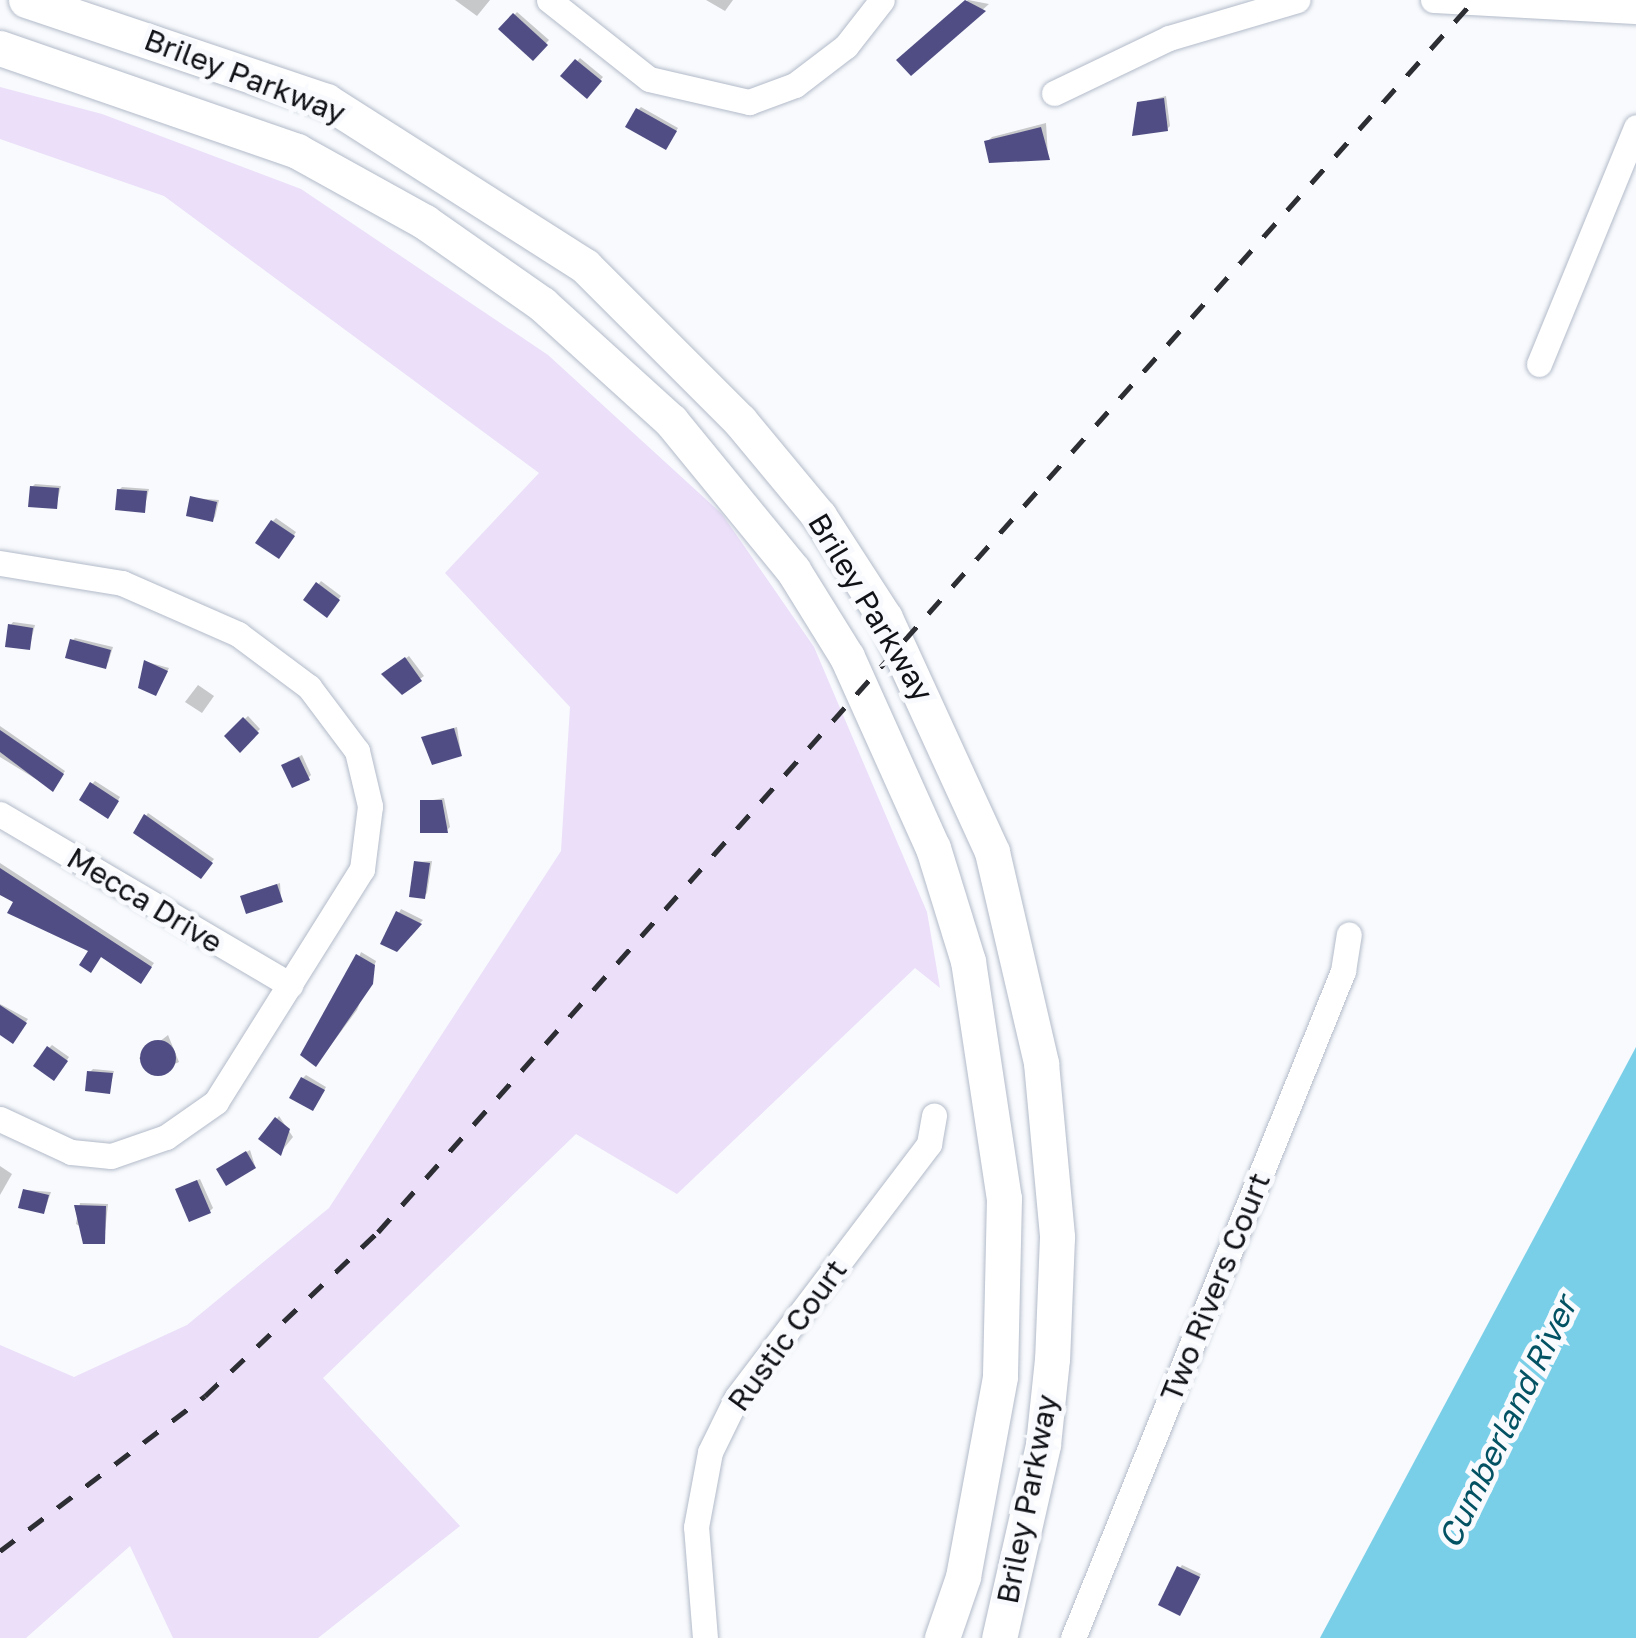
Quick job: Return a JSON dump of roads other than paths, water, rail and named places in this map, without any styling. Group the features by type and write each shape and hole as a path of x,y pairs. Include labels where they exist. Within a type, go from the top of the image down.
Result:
{"highway":[{"name":"Briley Parkway","path":"26,0 326,101 586,266 740,421 819,516 885,618 992,852 1040,1063 1057,1237 1052,1360 1043,1445 1000,1638"},
{"name":"Briley Parkway","path":"0,48 297,151 425,222 542,304 616,366 728,488 847,657 934,848 968,961 1004,1198 1000,1377 963,1577 942,1638"}],"street":[{"path":"549,0 649,79 749,102 795,85 846,46 882,0"},
{"path":"1054,92 1169,38 1298,0"},
{"path":"1433,0 1636,11"},
{"path":"1539,364 1636,127"},
{"path":"0,564 122,582 238,634 309,687 357,751 370,806 362,869 216,1102 166,1137 111,1156 72,1152 0,1119"},
{"name":"Mecca Drive","path":"0,814 290,986"},
{"name":"Two Rivers Court","path":"1072,1638 1343,971 1348,934"},
{"name":"Rustic Court","path":"705,1638 696,1527 710,1452 737,1397 929,1144 934,1115"}],"water":[{"name":"Cumberland River","path":"1636,1047 1636,1638 1320,1638 1321,1636"}],"railway":[{"path":"0,1551 205,1396 378,1232 1474,0"}]}
